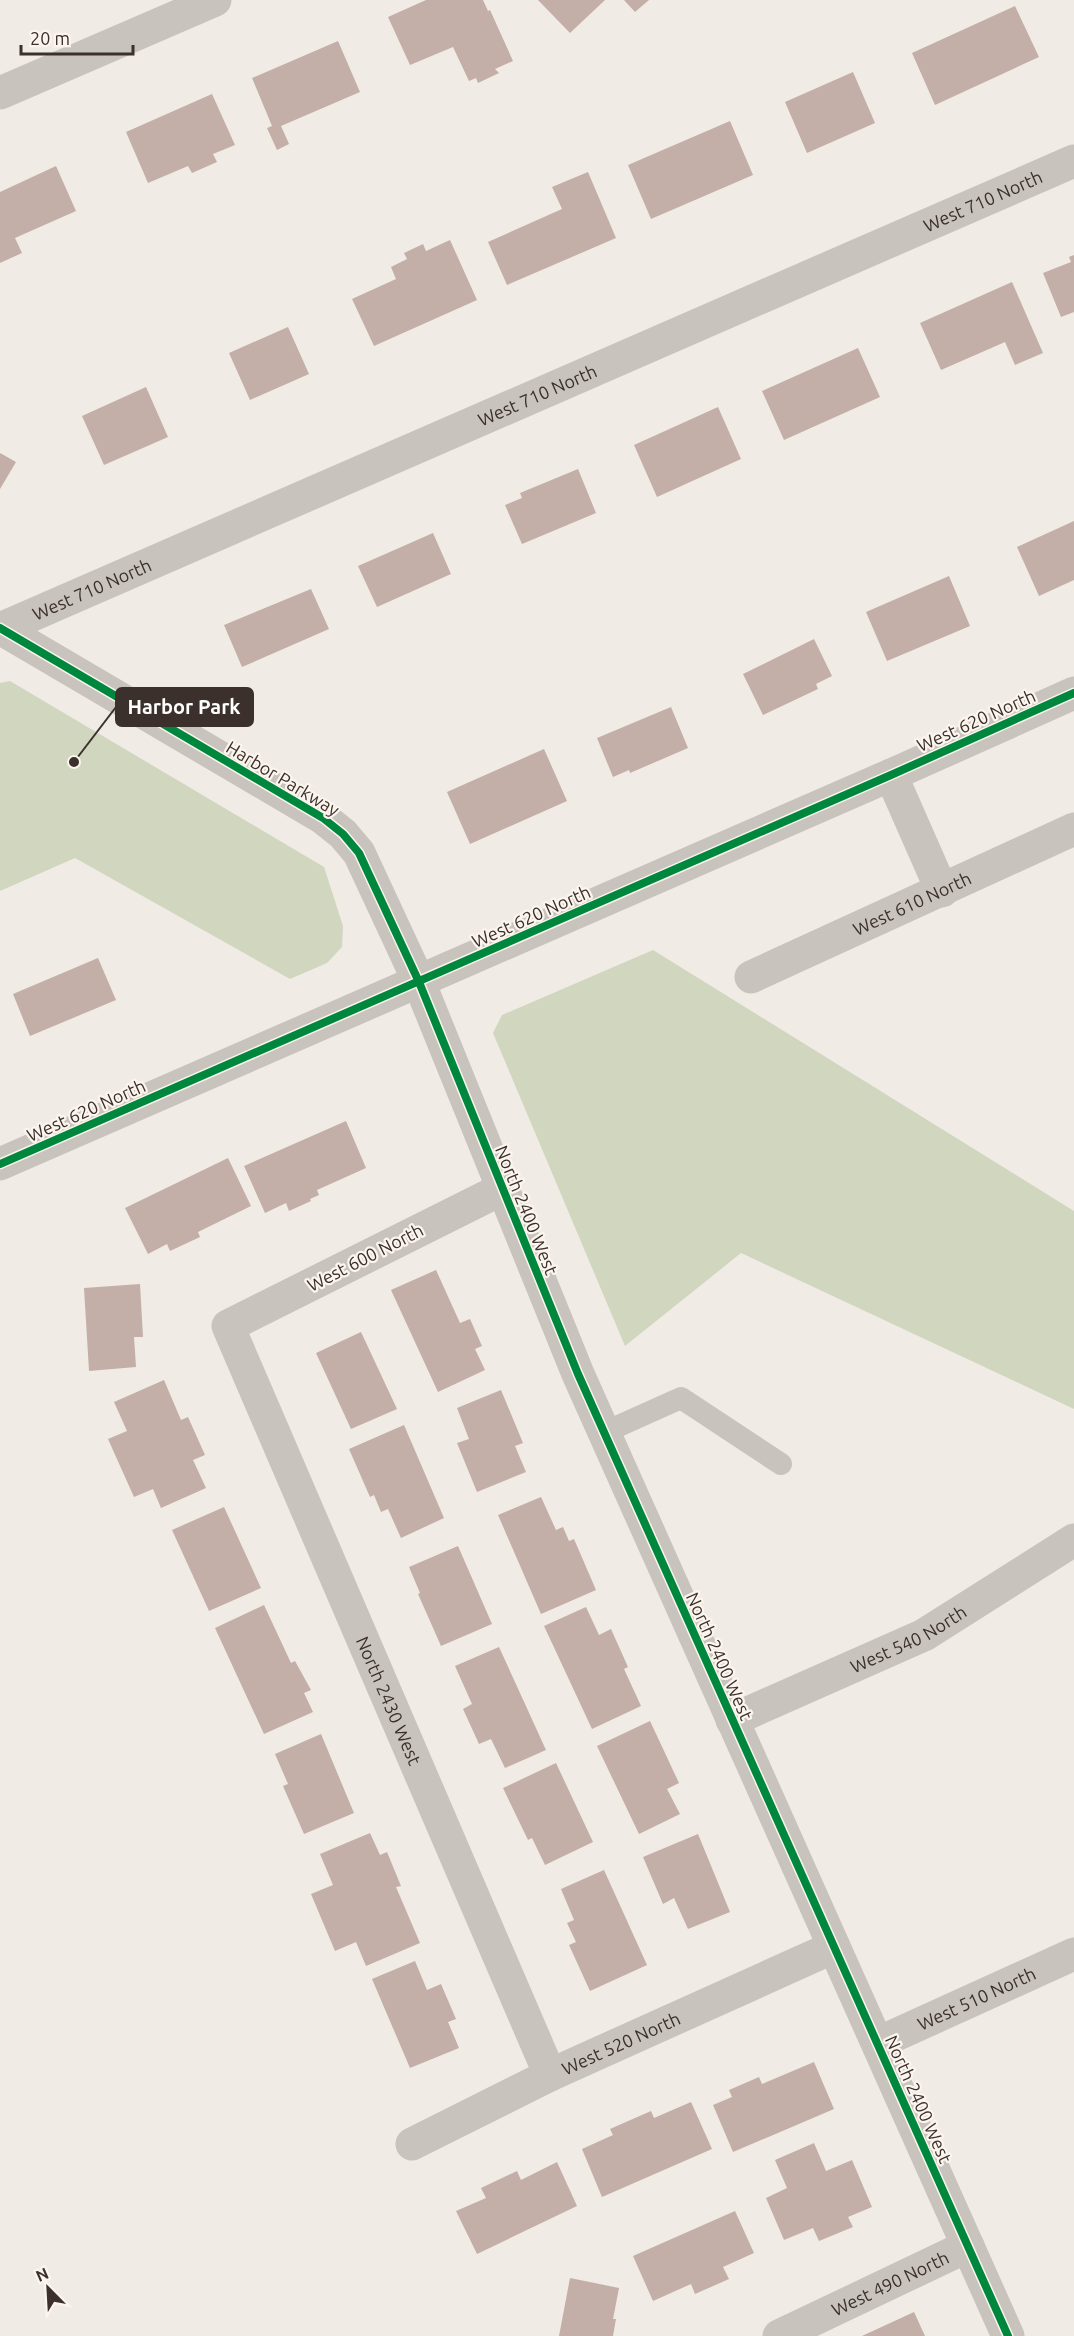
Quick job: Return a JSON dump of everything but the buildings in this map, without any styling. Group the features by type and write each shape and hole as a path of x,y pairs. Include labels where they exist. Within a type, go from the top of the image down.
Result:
{"street":[{"path":"0,93 215,0"},
{"name":"West 710 North","path":"0,629 1074,160"},
{"name":"Harbor Parkway","path":"0,629 323,818 343,834 359,853 419,982"},
{"name":"West 620 North","path":"0,1164 1074,693"},
{"path":"891,775 942,891"},
{"name":"West 610 North","path":"751,977 1074,829"},
{"name":"North 2400 West","path":"419,982 603,1433 1008,2336"},
{"name":"West 600 North","path":"228,1326 502,1189"},
{"name":"North 2430 West","path":"228,1326 550,2075"},
{"name":"West 540 North","path":"732,1720 924,1635 1074,1540"},
{"name":"West 520 North","path":"412,2144 550,2075 834,1947"},
{"name":"West 510 North","path":"878,2043 1074,1954"},
{"name":"West 490 North","path":"779,2336 968,2246"}],"lane":[{"path":"603,1433 681,1398 781,1464"}],"green space":[{"path":"10,681 324,867 343,926 342,947 327,963 290,979 75,858 0,891 0,683"},
{"path":"653,950 1074,1211 1074,1409 741,1253 625,1346 493,1033 502,1015"}],"cycle path":[{"path":"0,628 323,818 343,834 359,853 419,982 578,1374 1008,2336"},
{"path":"0,1164 1074,693"}],"place":[{"name":"Harbor Park","path":"74,762"}]}
